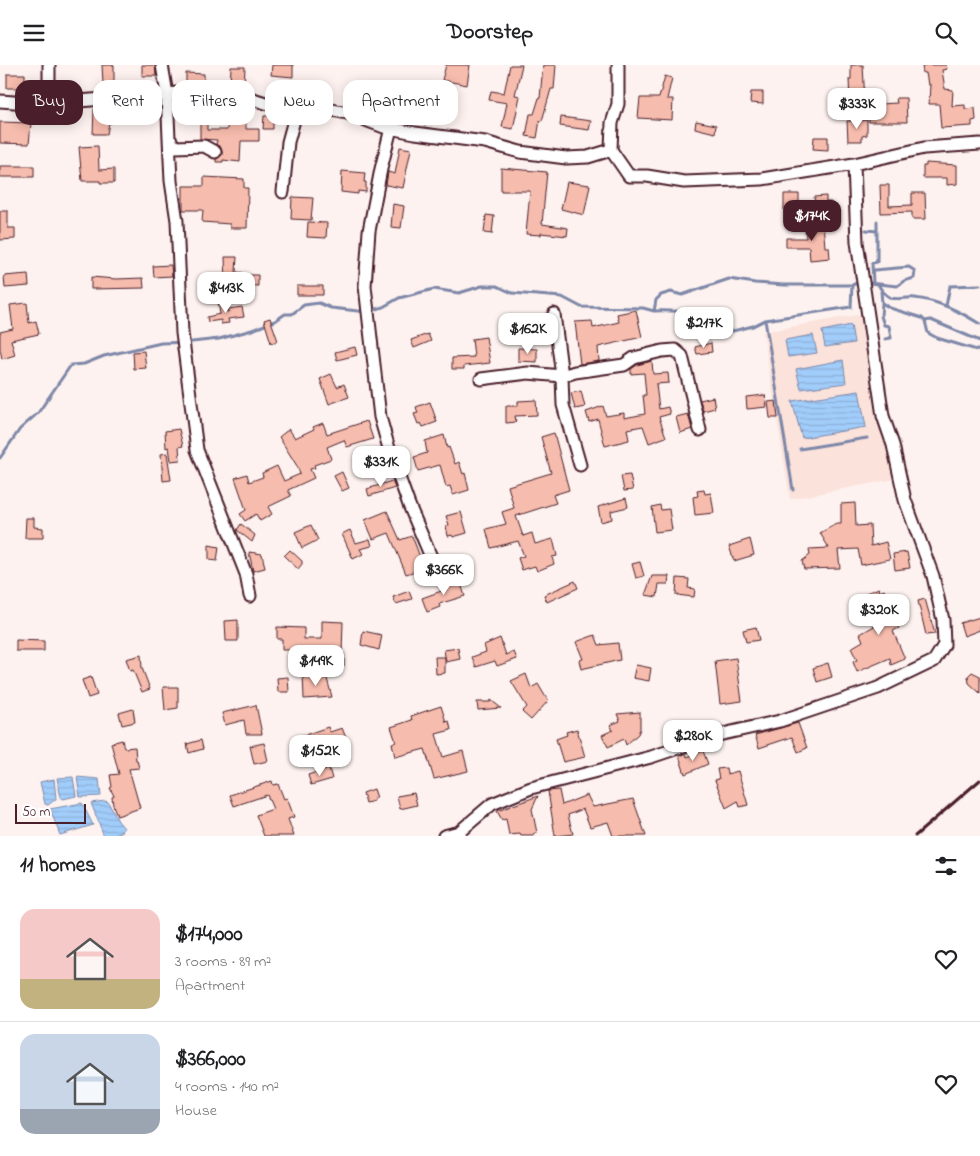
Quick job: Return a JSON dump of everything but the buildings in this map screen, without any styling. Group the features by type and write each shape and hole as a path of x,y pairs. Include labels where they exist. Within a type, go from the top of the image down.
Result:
{"street":[{"path":"48,65 49,80"},
{"path":"162,65 167,93 171,181 177,230 182,336 197,450 246,574 250,596"},
{"path":"618,65 618,104 612,123 611,150 629,176 648,176 684,182 762,179 854,164 924,148 980,144"},
{"path":"83,100 190,92 234,93 265,102"},
{"path":"0,101 15,102"},
{"path":"333,110 392,128 484,142 520,152 566,158 588,157 611,150"},
{"path":"283,192 288,142 293,125"},
{"path":"392,128 381,169 369,231 365,286 380,417 390,452 431,557"},
{"path":"170,138 175,147 204,146 215,152"},
{"path":"444,836 459,832 492,804 531,788 651,757 714,736 780,721 878,688 934,661 944,645 942,620 933,576 905,500 893,445 883,416 857,242 854,164"},
{"path":"554,314 562,376 563,405 580,465"},
{"path":"481,379 528,373 562,376 575,372 624,365 634,358 662,351 675,350 682,356 700,430"}],"shaded area":[{"path":"862,314 879,414 895,479 790,499 763,332"}],"water":[{"path":"851,325 854,343 825,347 822,331"},
{"path":"813,335 817,353 788,357 785,340"},
{"path":"843,360 846,383 801,389 796,369"},
{"path":"859,391 866,427 802,438 792,401"},
{"path":"73,777 76,796 61,798 57,778"},
{"path":"77,777 99,779 101,796 80,797"},
{"path":"54,779 56,799 48,805 45,804 40,782"},
{"path":"108,802 124,828 122,832 112,836 104,836 91,803"},
{"path":"82,803 93,825 60,835 50,809"}],"waterway":[{"path":"873,283 872,263 877,262 877,221"},
{"path":"866,230 877,231"},
{"path":"874,270 909,267 915,271 914,278 904,281 897,286 879,284"},
{"path":"0,458 20,429 38,413 71,365 84,364 104,356 161,343 219,339 252,330 275,321 285,314 292,314 304,305 319,303 331,308 367,312 383,307 399,298 434,289 459,293 482,286 497,286 512,293 562,297 581,307 643,308 654,311 656,300 661,295 671,292 682,295 729,279 784,285 852,285 857,283"},
{"path":"869,283 878,284 883,292 891,298 915,298 941,304 980,324"},
{"path":"654,311 696,312 733,331 753,326 765,320 851,307 852,285"},
{"path":"946,306 950,286 980,285"},
{"path":"881,291 882,303 890,308 922,318 925,321 928,333 937,338 980,351"},
{"path":"882,303 881,316 884,325 889,326 891,338 885,339"},
{"path":"765,320 793,490"},
{"path":"925,321 931,320 980,341"},
{"path":"800,449 867,438"}],"railway":[{"path":"915,836 980,780"}]}
